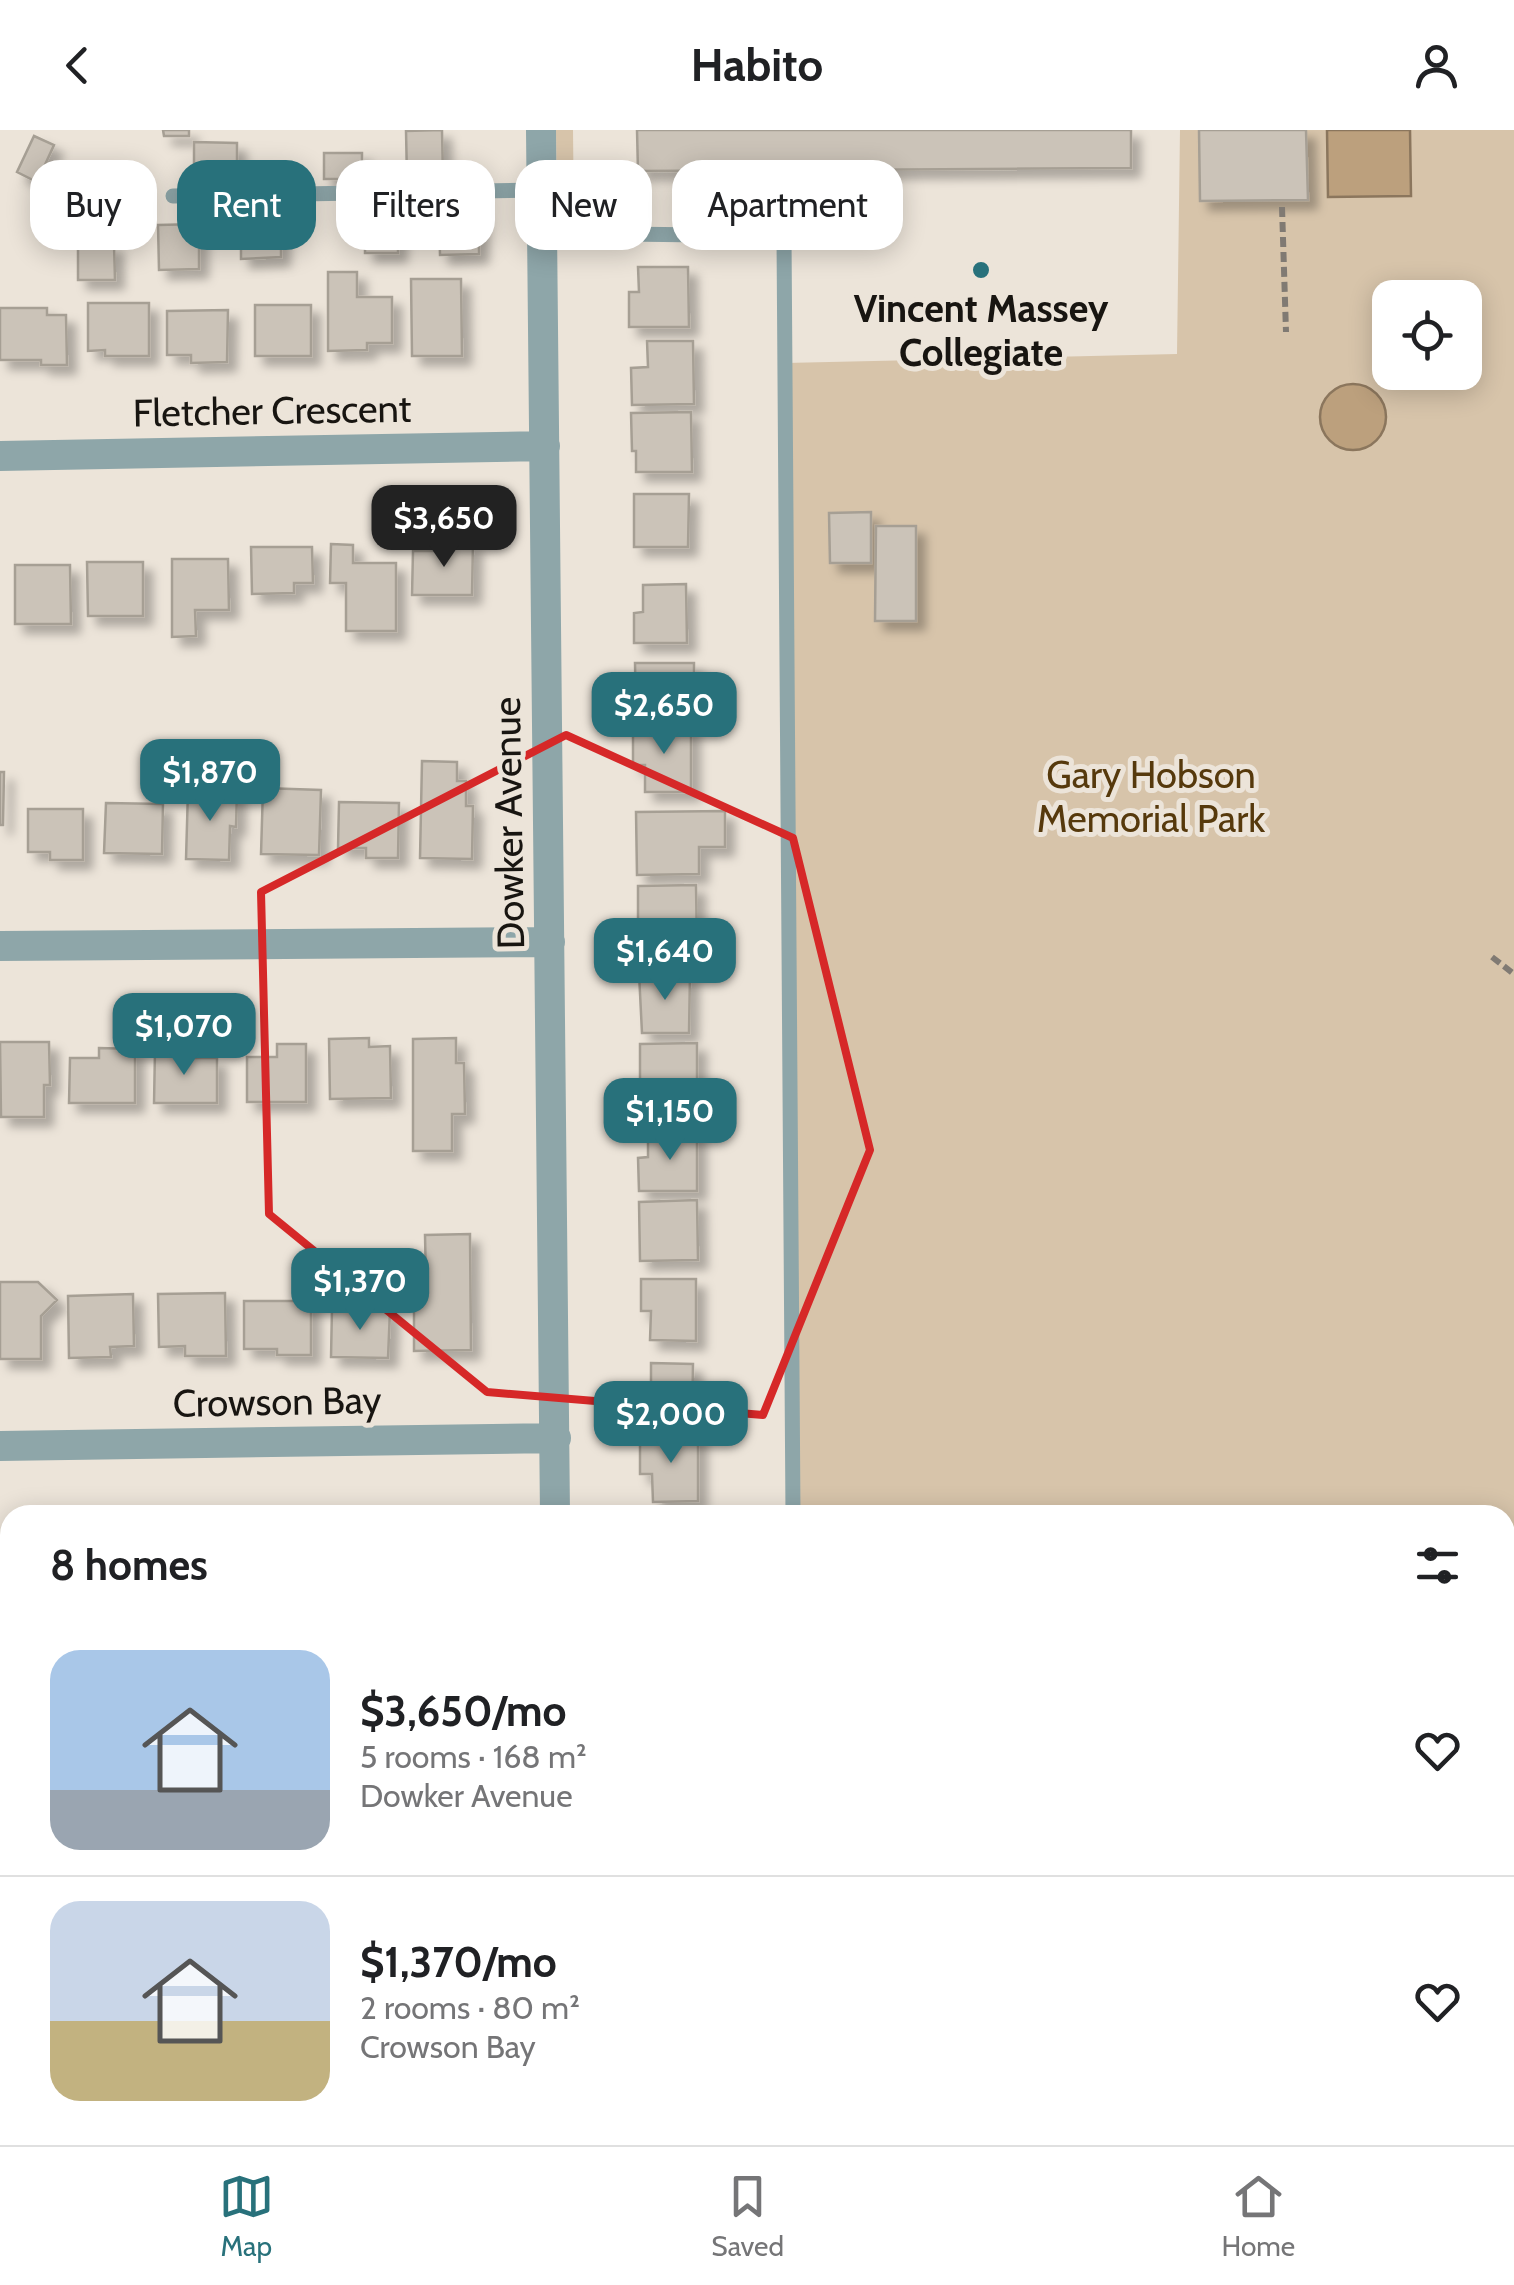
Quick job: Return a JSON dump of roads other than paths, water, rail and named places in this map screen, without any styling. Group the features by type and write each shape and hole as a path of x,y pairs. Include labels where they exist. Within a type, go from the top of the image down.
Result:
{"street":[{"name":"Dowker Avenue","path":"541,130 542,160"},
{"name":"Dowker Avenue","path":"542,250 555,1505"},
{"name":"Fletcher Crescent","path":"0,456 545,446"},
{"path":"0,946 550,942"},
{"name":"Crowson Bay","path":"0,1446 556,1438"}],"lane":[{"path":"174,196 515,190"},
{"path":"652,235 784,236 793,1505"}],"place":[{"name":"Vincent Massey Collegiate","path":"981,270"}],"park label":[{"name":"Gary Hobson Memorial Park","path":"1151,797"}]}
